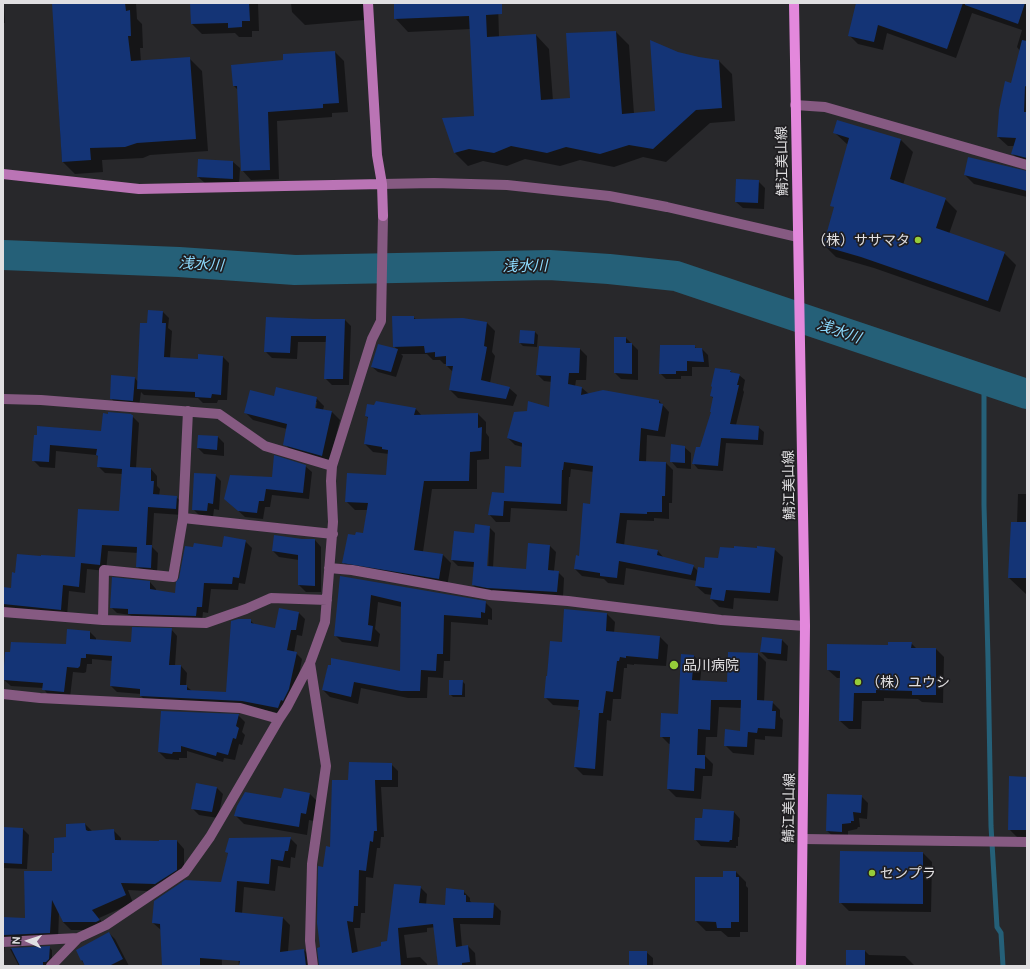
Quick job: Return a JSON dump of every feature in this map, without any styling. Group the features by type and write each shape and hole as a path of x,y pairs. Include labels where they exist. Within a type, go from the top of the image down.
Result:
{"main road":[{"name":"鯖江美山線","path":"794,3 805,626 801,966"}],"street":[{"path":"51,966 78,938 106,925 186,872 210,837 287,707 310,663 325,622 333,534 331,481 332,466 372,339 381,322 383,216 382,184 377,155 368,3"},
{"path":"795,105 826,107 1027,165"},
{"path":"3,174 139,188 434,183 507,185 602,195 667,207 797,237"},
{"path":"3,399 41,400 219,414 265,446 332,466"},
{"path":"103,620 104,570 173,577 183,518 188,412"},
{"path":"183,518 333,534"},
{"path":"329,568 352,570 490,594 568,601 721,620 805,626"},
{"path":"3,612 103,620 206,623 246,609 271,598 327,600"},
{"path":"310,663 326,766 312,864 310,941 313,966"},
{"path":"3,694 40,698 240,708 279,719"},
{"path":"803,839 1027,842"},
{"path":"3,942 78,938"}],"building":[{"path":"52,3 125,3 126,11 130,10 131,36 128,36 131,61 190,57 196,139 137,143 125,147 90,148 91,160 62,162"},
{"path":"190,3 249,3 250,21 242,21 242,27 228,28 228,23 191,24"},
{"path":"394,3 502,3 502,14 486,15 487,37 536,34 541,100 570,98 566,33 616,31 622,114 655,111 650,40 678,52 719,60 722,108 696,110 653,149 629,145 600,154 566,147 547,153 511,146 494,153 469,149 454,153 442,118 474,116 469,16 394,19"},
{"path":"856,3 963,3 947,49 878,25 874,42 848,36"},
{"path":"965,3 1025,3 1018,24 965,5"},
{"path":"1022,40 1027,41 1027,87 1025,86 1024,112 1027,112 1027,158 1011,154 1016,138 997,137 999,110 1005,81 1011,83"},
{"path":"335,51 339,103 323,104 323,108 268,112 270,170 241,171 237,86 233,86 231,65 283,60 283,54"},
{"path":"837,120 901,139 890,179 946,198 936,228 1005,252 988,301 861,257 823,246 834,207 830,206 849,138 833,133"},
{"path":"968,157 1027,171 1027,191 964,175"},
{"path":"198,159 233,161 233,179 197,177"},
{"path":"736,179 759,180 758,203 735,202"},
{"path":"148,310 163,311 162,323 166,323 164,357 198,359 198,354 223,356 221,395 212,394 211,398 195,397 195,392 137,389 140,323 147,323"},
{"path":"392,316 414,316 414,319 463,318 487,322 484,346 487,347 481,380 510,387 506,399 449,390 453,366 446,366 446,356 435,357 435,352 425,353 424,346 393,347"},
{"path":"266,317 345,319 343,379 324,379 326,336 291,336 290,353 264,352"},
{"path":"520,330 535,331 534,344 519,343"},
{"path":"614,337 626,337 626,343 632,343 632,374 614,373"},
{"path":"378,344 398,349 391,372 371,367"},
{"path":"660,345 695,345 695,348 702,348 704,362 687,361 687,371 676,371 676,374 659,374"},
{"path":"539,346 580,348 579,373 569,373 568,384 582,387 581,395 603,390 659,400 659,403 663,404 658,431 641,428 639,461 666,462 665,496 662,496 662,512 647,512 647,514 620,513 616,543 658,550 657,555 694,565 691,575 619,561 617,578 600,576 600,573 574,569 576,555 579,556 583,503 590,504 593,466 564,462 562,470 561,504 504,501 503,516 488,515 492,492 504,493 505,466 521,467 522,443 507,438 514,412 527,411 528,401 549,407 551,376 536,375"},
{"path":"715,368 731,370 730,372 740,374 730,424 759,426 758,440 721,438 718,466 692,464 696,447 700,447 711,412 713,397 710,396"},
{"path":"111,375 135,377 133,401 110,399"},
{"path":"276,387 317,397 315,408 332,411 322,456 283,445 287,424 244,413 250,390 274,396"},
{"path":"376,401 416,408 414,415 478,413 478,428 482,427 481,451 470,452 469,481 424,481 414,550 443,554 439,579 342,563 348,534 355,535 356,532 363,533 368,503 345,502 347,473 386,475 388,450 382,449 382,447 364,444 368,417 365,416 367,404 374,405"},
{"path":"108,412 133,415 130,467 151,468 151,481 154,481 153,494 177,496 176,509 148,507 146,545 152,545 151,568 136,567 137,547 102,545 100,565 81,563 79,587 63,585 61,610 3,604 3,587 11,588 12,572 15,573 17,554 75,557 78,509 119,511 122,469 97,467 97,449 50,445 49,462 32,461 34,435 37,435 37,426 101,431 103,413 108,414"},
{"path":"198,435 218,436 217,450 197,448"},
{"path":"671,444 685,446 685,463 670,462"},
{"path":"274,455 306,465 303,493 266,489 264,501 259,501 257,513 238,511 224,499 230,475 272,477"},
{"path":"194,473 216,474 213,504 208,503 207,511 192,510"},
{"path":"1011,522 1027,522 1027,578 1008,578"},
{"path":"475,524 490,526 487,566 526,569 528,543 550,545 548,570 559,571 557,592 487,588 472,585 474,562 451,560 454,531 474,533"},
{"path":"274,535 302,539 315,539 315,586 298,585 298,555 272,551"},
{"path":"224,536 246,540 239,578 233,577 232,584 204,583 202,607 197,607 196,616 128,614 128,609 110,608 112,577 150,581 150,589 175,593 176,582 179,578 185,546 193,547 194,543 222,547"},
{"path":"734,546 775,548 770,593 726,590 724,601 710,599 712,588 695,586 698,567 704,568 705,557 718,558 720,547 734,548"},
{"path":"340,576 486,601 485,613 481,612 481,618 444,615 443,654 437,654 436,671 421,670 420,691 401,691 354,682 351,697 322,690 328,665 331,665 331,658 400,671 401,602 371,595 368,625 373,626 371,641 334,636"},
{"path":"279,608 299,612 296,630 291,630 287,650 297,652 289,689 283,701 281,700 278,708 242,701 140,696 140,689 110,686 112,656 86,654 86,658 81,658 80,666 78,668 67,667 64,692 42,690 43,683 3,680 5,652 10,652 11,642 66,644 67,629 90,631 90,639 131,642 132,627 172,628 169,665 181,665 180,685 187,685 187,690 226,692 231,621 238,619 251,619 251,623 275,628"},
{"path":"564,609 607,613 606,631 660,636 658,659 626,656 626,658 620,657 619,661 617,661 613,692 606,691 603,713 599,713 595,769 574,767 580,710 578,710 579,700 544,698 550,641 562,642"},
{"path":"762,637 782,639 781,654 760,652"},
{"path":"888,642 912,642 911,648 936,648 936,695 912,695 912,691 876,690 876,693 854,693 853,721 839,721 840,671 827,670 827,644 888,645"},
{"path":"728,652 758,653 757,700 773,701 772,711 776,711 775,729 758,728 757,733 748,732 747,747 724,746 725,729 740,731 741,700 711,700 710,730 698,729 697,755 705,755 705,769 695,768 694,791 667,789 670,737 660,737 661,713 678,714 681,654 694,655 692,680 727,682"},
{"path":"449,680 463,680 462,695 449,695"},
{"path":"161,711 239,714 236,726 239,728 236,739 233,738 228,755 217,752 216,756 181,746 181,752 173,752 172,754 158,752"},
{"path":"349,762 392,763 392,780 375,780 377,831 374,831 373,842 370,841 366,871 359,870 358,906 354,906 353,922 347,921 352,953 381,946 381,942 387,941 394,884 421,886 419,903 445,905 446,888 464,890 466,902 494,903 493,918 453,918 456,947 468,945 470,962 462,963 462,966 438,966 433,924 398,928 401,966 319,966 317,948 320,947 317,923 318,866 323,867 326,846 330,847 332,780 348,780"},
{"path":"1009,776 1027,777 1027,830 1008,830"},
{"path":"196,783 217,787 212,812 191,809"},
{"path":"284,788 310,793 306,814 301,813 299,827 234,816 237,806 245,792 281,798"},
{"path":"827,794 862,795 861,813 853,812 854,821 851,821 851,823 842,824 842,832 826,831"},
{"path":"703,809 734,811 732,840 729,842 694,840 695,818 702,818"},
{"path":"85,823 86,830 88,831 114,829 115,840 177,840 177,870 155,884 121,883 126,895 92,910 100,920 96,922 63,922 52,900 50,933 4,935 3,917 25,918 24,871 52,871 54,838 66,837 66,824"},
{"path":"3,827 23,828 22,864 3,863"},
{"path":"291,837 288,851 285,851 283,861 271,859 269,884 237,881 235,912 283,917 280,952 304,949 306,966 239,966 240,961 200,958 200,966 162,966 160,924 152,923 154,901 185,880 221,882 228,853 225,852 229,838"},
{"name":"センプラ","path":"840,851 923,852 923,904 839,903"},
{"path":"723,871 736,871 736,877 739,877 739,922 731,922 731,928 717,928 716,922 695,921 695,877 723,877"},
{"path":"109,932 123,959 109,966 85,966 76,950"},
{"path":"50,946 49,959 46,962 43,962 43,966 20,966 11,948"},
{"path":"846,950 865,950 865,966 846,966"},
{"path":"629,951 647,951 647,966 629,966"}],"waterway":[{"name":"浅水川","path":"3,255 179,262 295,270 549,265 676,276 1027,394"},
{"path":"984,380 984,505 991,826 997,927 1001,933 1003,966"}],"place":[{"name":"（株）ササマタ","path":"918,240"},
{"name":"品川病院","path":"674,665"},
{"name":"（株）ユウシ","path":"858,682"},
{"name":"センプラ","path":"872,873"}]}
